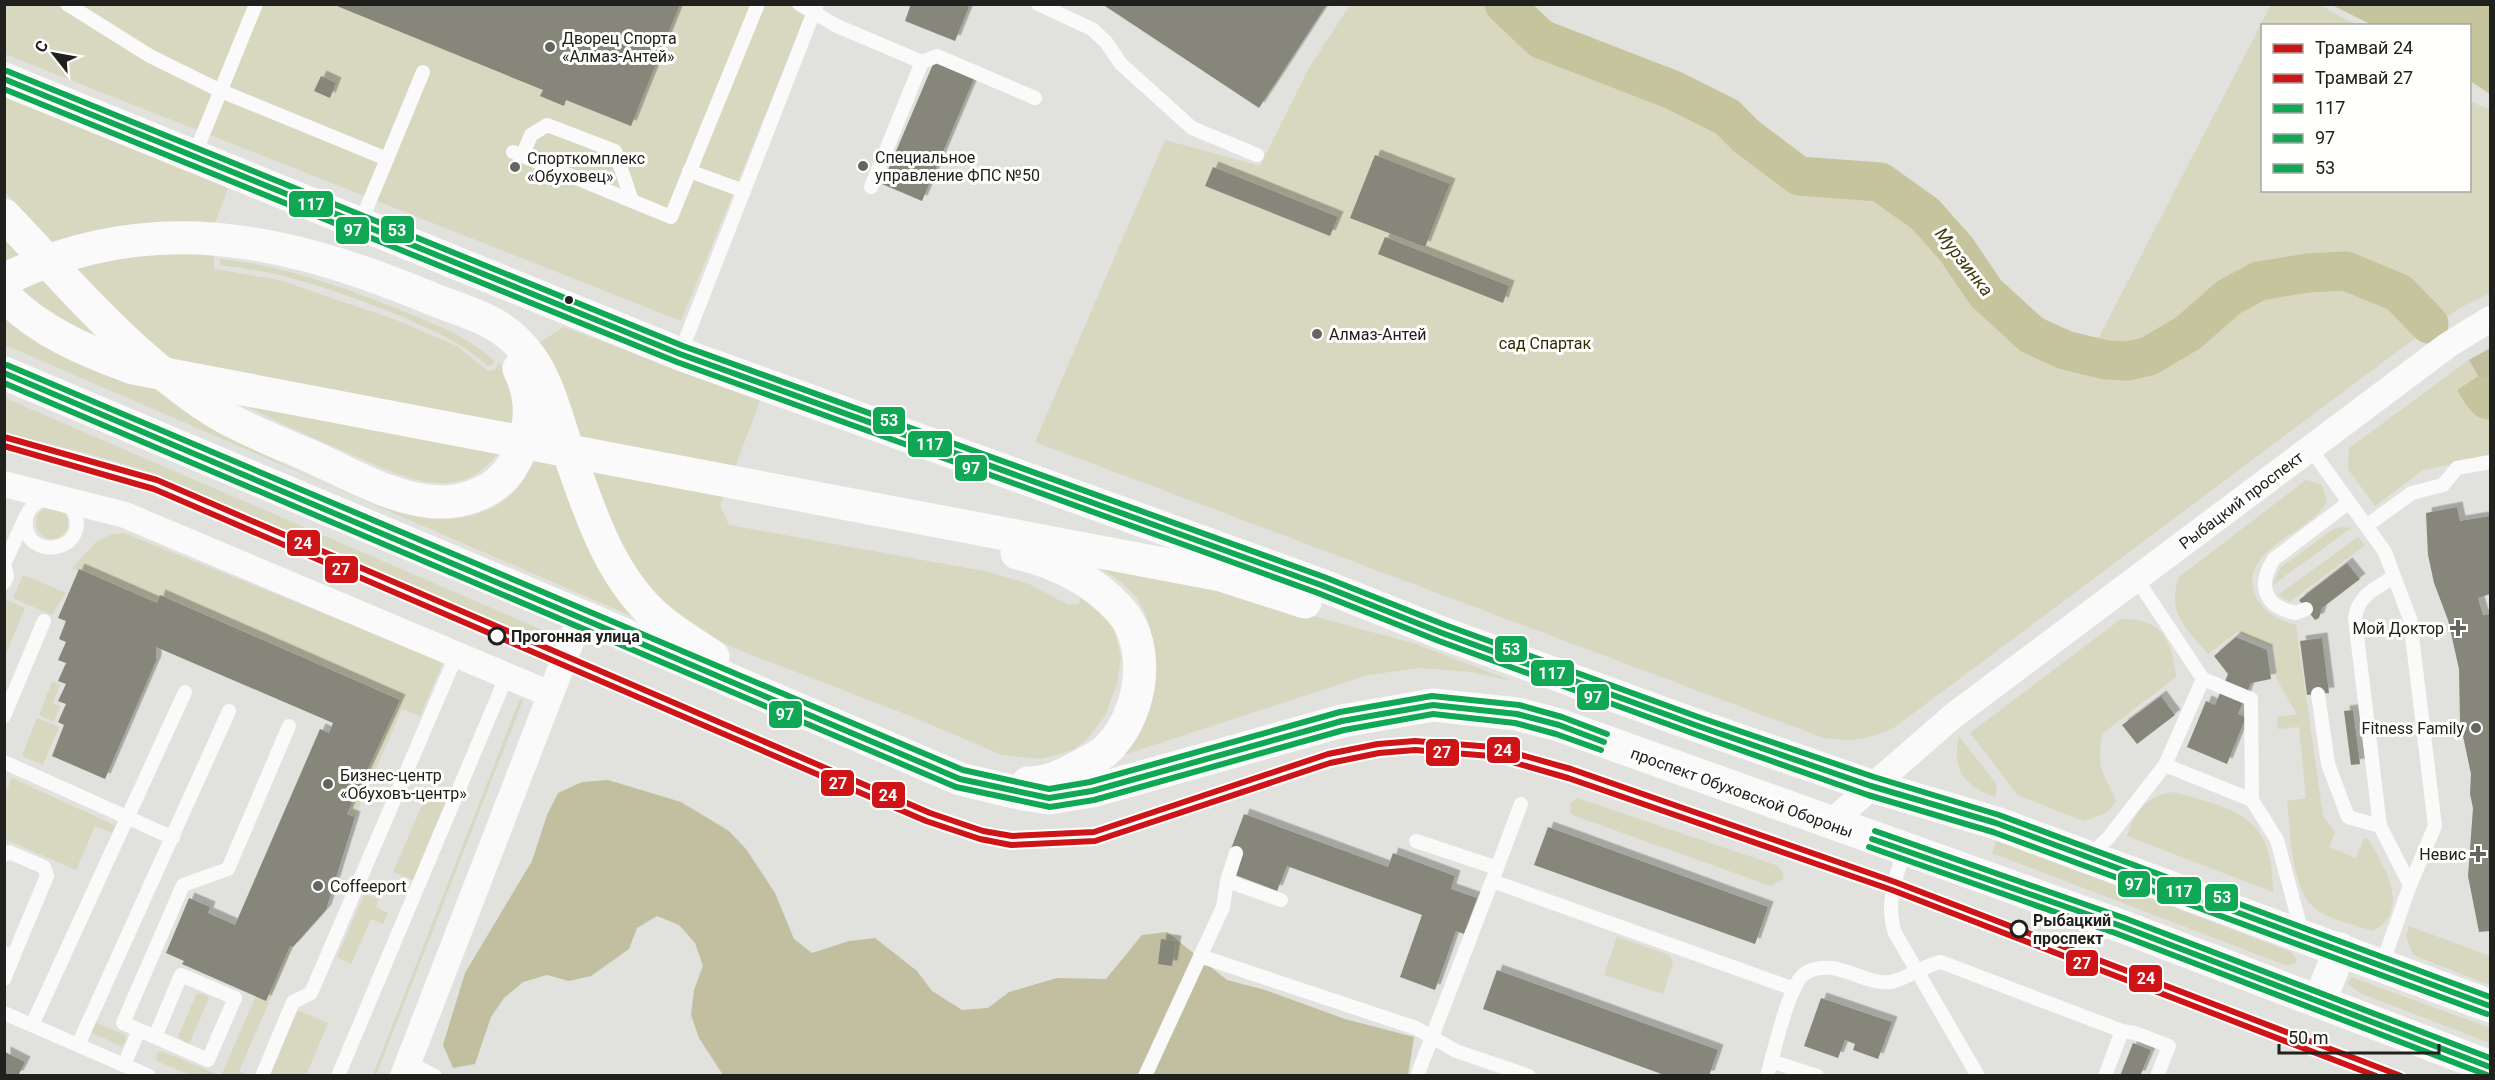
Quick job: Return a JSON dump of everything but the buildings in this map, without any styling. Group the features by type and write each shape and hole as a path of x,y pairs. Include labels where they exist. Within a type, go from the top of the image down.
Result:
{"main road":[{"path":"4,80 680,354 1321,585 1442,633 1871,786 1996,823 2490,1006"},
{"path":"4,215 136,350 202,404 264,435 378,486 399,494 439,502 473,497 510,470 527,436 531,410 526,384 516,363 500,346 447,305"},
{"path":"4,280 76,253 117,243 184,237 232,239 302,252 336,262 447,305 475,312 500,326 532,360 543,377 596,524 609,554 628,585 660,620 762,693"},
{"path":"4,294 21,312 50,331 87,351 133,368 1221,575 1314,605 1442,633"},
{"path":"4,373 581,616 960,779 1033,783 1059,778 1103,752 1121,731 1134,705 1138,683 1138,645 1127,620 1109,599 1088,582 1049,560 949,537 900,514"},
{"name":"проспект Обуховской Обороны","path":"960,779 1050,798 1092,791 1342,721 1432,705 1462,706 1517,714 1559,725 1829,824 2110,922 2490,1067"},
{"path":"2320,1001 2340,949"}],"street":[{"name":"Рыбацкий проспект","path":"1829,824 1953,716 2448,345 2490,319"},
{"path":"7,484 125,515 550,694"},
{"path":"406,1069 581,616"}],"lane":[{"path":"67,4 150,57 221,90 387,159"},
{"path":"194,156 256,4"},
{"path":"632,201 615,151 547,125 531,135 517,154 670,217 758,4"},
{"path":"799,4 815,9 922,62"},
{"path":"1038,4 1092,29 1106,42 1121,64 1192,128 1257,155"},
{"path":"680,354 815,9"},
{"path":"871,187 922,62 937,56 1035,98"},
{"path":"360,224 423,72"},
{"path":"689,171 744,191"},
{"path":"2310,448 2385,552 2392,578 2410,619 2435,826 2410,885 2382,965"},
{"path":"2366,526 2412,493 2443,485 2457,468 2490,462"},
{"path":"7,484 20,494 27,513 26,527 32,540 44,548 59,548 71,540 77,527 93,513 103,509"},
{"path":"4,583 7,577 5,562 27,513 37,501 59,498 76,512 77,527"},
{"path":"2306,609 2296,613 2274,604 2267,596 2263,582 2267,570 2274,559 2348,503"},
{"path":"2136,578 2202,680 2251,699 2252,800 2277,840 2303,936"},
{"path":"2392,578 2364,596 2356,607 2355,619 2380,826 2410,885"},
{"path":"4,716 44,621"},
{"path":"262,1076 293,1002 311,993 457,654"},
{"path":"338,1076 507,675"},
{"path":"2088,857 2109,837 2165,765 2202,680"},
{"path":"32,1025 185,692"},
{"path":"2318,694 2328,764 2348,817 2380,826"},
{"path":"78,1045 229,711"},
{"path":"155,1037 182,975 235,998 208,1060 155,1037 123,1023 183,885 228,868 290,726"},
{"path":"4,762 173,838"},
{"path":"2165,765 2252,800"},
{"path":"1417,1076 1521,804"},
{"path":"1416,841 1494,874 1794,989"},
{"path":"1904,850 1891,892 1890,917 1895,933 1978,1076"},
{"path":"4,855 9,852 44,867 47,876 9,955 4,979"},
{"path":"1146,1076 1223,907 1227,881 1236,853"},
{"path":"1227,881 1281,900"},
{"path":"1200,956 1416,1028 1456,1051 1529,1076"},
{"path":"1767,1076 1794,989 1803,975 1816,968 1833,968 1874,981 1892,982 1916,970 1941,962 2122,1031 2135,1033 2169,1046 2157,1076"},
{"path":"4,1013 149,1076"},
{"path":"124,1065 139,1030"},
{"path":"2104,1076 2122,1031"},
{"path":"1771,1061 1817,1076"},
{"path":"1483,1076 1488,1062"},
{"path":"406,1069 435,1076"}],"green space":[{"name":"Спорткомплекс «Обуховец»","path":"4,5 810,5 681,321 5,54"},
{"name":"сад Спартак","path":"1350,5 1487,5 1507,29 1527,45 1571,68 1626,83 1721,123 1744,148 1776,174 1801,185 1872,189 1897,200 1919,222 1966,283 2012,332 2045,353 2085,364 2261,24 2261,192 2471,192 2471,101 2490,110 2490,293 2463,306 2418,336 1895,727 1860,739 1824,738 1035,442 1165,140 1260,166 1309,68"},
{"name":"сад Спартак","path":"2271,5 2320,5 2354,24 2261,24"},
{"path":"5,94 224,183 223,186 228,189 213,228 214,269 279,280 396,320 457,346 488,371 495,370 499,362 512,393 514,415 508,436 497,455 477,473 461,480 443,483 408,477 279,422 232,398 186,370 122,317 5,192"},
{"path":"4,239 93,334 132,370 173,402 217,430 263,454 389,510 412,516 445,519 467,517 487,510 506,499 519,486 546,435 636,618 5,345"},
{"path":"220,259 291,272 382,303 463,338 494,361 493,365 487,366 472,353 421,325 357,299 300,280 220,265"},
{"path":"564,327 760,401 720,506 729,525 989,572 1029,584 1068,605 1079,604 1081,596 1112,620 1121,657 1117,684 1105,716 1088,738 1073,750 1042,759 1002,755 913,717 734,648 699,631 669,610 618,548 537,344"},
{"path":"2469,360 2478,376 2457,390 2485,419 2490,419 2490,456 2423,470 2375,506 2348,469 2349,448"},
{"path":"5,398 540,629 554,639 556,649 153,473 97,456 5,433"},
{"path":"2306,480 2322,485 2327,501 2319,512 2265,554 2256,567 2252,581 2256,597 2263,608 2278,618 2296,625 2323,816 2335,832 2329,847 2356,858 2364,838 2369,840 2387,875 2393,900 2391,912 2385,922 2373,931 2322,913 2308,901 2301,889 2293,860 2287,801 2306,798 2299,727 2278,729 2277,717 2297,714 2277,680 2273,647 2237,632 2208,654 2180,619 2175,601 2179,577"},
{"path":"52,507 63,512 68,523 63,534 52,539 41,534 36,523 41,512"},
{"path":"2351,528 2273,585 2280,568 2333,529"},
{"path":"124,533 438,659 442,665 420,716 402,709 355,817 347,814 400,700 161,595 157,603 72,568 96,542 110,535"},
{"path":"2358,537 2365,545 2290,602 2278,595"},
{"path":"1088,560 1216,590 1416,644 1509,680 1470,672 1420,668 1368,675 1114,758 1149,708 1155,688 1156,661 1147,619 1136,597 1120,581"},
{"path":"23,575 66,593 52,615 13,598"},
{"path":"4,600 25,608 5,656"},
{"path":"2121,619 2135,620 2156,627 2171,652 2176,677 2103,733 2100,761 2116,800 2107,811 2083,821 2018,795 1970,733"},
{"path":"52,682 60,685 53,703 60,706 54,722 39,715"},
{"path":"520,699 523,700 376,1075 373,1075"},
{"path":"37,718 59,727 43,765 22,756"},
{"path":"1959,736 1997,785 1995,797 1976,788 1963,775 1957,758"},
{"path":"12,778 116,826 112,833 95,826 76,870 5,839 5,795"},
{"path":"431,785 452,794 414,881 393,872"},
{"path":"2174,792 2217,805 2248,820 2266,847 2271,866 2273,892 2127,836 2134,819 2143,806 2156,797"},
{"path":"1577,798 1778,866 1783,879 1771,886 1575,816 1571,814 1570,804"},
{"path":"1997,840 2291,952 2297,960 2294,964 2285,965 1992,853"},
{"path":"365,893 379,899 376,907 388,913 383,924 371,919 351,964 337,957"},
{"path":"2409,926 2490,956 2490,985 2413,955 2406,936"},
{"path":"1617,937 1669,955 1673,962 1663,994 1604,975"},
{"path":"290,946 293,947 239,1071 249,1075 221,1076 256,996"},
{"path":"2351,977 2490,1028 2490,1043 2362,994 2348,984"},
{"path":"197,993 209,998 190,1042 187,1043 178,1037"},
{"path":"297,1010 328,1023 306,1075 269,1076"},
{"path":"95,1022 125,1035 126,1042 121,1046 90,1032"},
{"path":"161,1051 219,1075 190,1075 157,1061 156,1054"}],"shaded area":[{"path":"2332,5 2490,5 2490,94 2471,82 2471,24 2370,24"},
{"path":"2490,348 2490,381 2478,376 2469,360"},
{"path":"2478,376 2490,381 2490,419 2474,414 2457,390"},
{"path":"608,780 681,802 729,831 746,849 775,893 794,939 812,953 849,941 875,938 917,971 932,991 962,1010 988,1008 1009,992 1057,978 1106,979 1142,935 1167,932 1227,980 1265,990 1345,1019 1414,1037 1408,1075 723,1075 699,1038 691,1015 694,990 703,966 695,943 679,925 657,916 637,928 629,949 591,976 569,981 547,975 523,982 504,998 491,1017 475,1064 453,1068 443,1045 465,973 532,861 547,815 558,793 582,782"}],"waterway":[{"name":"Мурзинка","path":"1504,4 1541,39 1673,90 1727,117 1746,136 1799,176 1880,182 1925,214 1957,250 1986,293 2032,335 2065,350 2106,360 2128,361 2149,356 2188,333 2229,297 2259,281 2308,273 2346,271 2399,293 2429,324"}],"tram line":[{"name":"24","path":"4,437 157,480 930,813 983,831 1012,836 1094,832 1328,754 1378,744 1415,741 1493,747 1571,769 1895,882 2401,1076"},
{"name":"27","path":"4,446 154,489 926,821 980,839 1011,845 1095,841 1330,763 1379,753 1415,750 1491,756 1568,778 1892,890 2376,1076"}],"transit line":[{"name":"53","path":"7,71 683,346 1324,577 1445,625 1701,718 1874,777 1999,815 2490,997"},
{"name":"117","path":"4,79 680,354 1321,585 1442,633 1698,726 1871,786 1996,823 2490,1006"},
{"name":"97","path":"4,89 677,362 1318,593 1439,641 1695,734 1868,795 1993,832 2487,1014"},
{"name":"53","path":"7,365 963,770 1049,789 1090,782 1340,712 1432,696 1519,705 1562,717 1607,734"},
{"name":"117","path":"4,373 960,779 1049,798 1092,791 1342,721 1433,705 1517,714 1559,725 1604,742"},
{"name":"97","path":"4,383 956,787 1050,807 1094,800 1344,730 1433,714 1515,723 1601,750"},
{"name":"53","path":"1875,831 2124,918 2490,1058"},
{"name":"117","path":"1872,839 2121,926 2490,1067"},
{"name":"97","path":"1869,847 2118,934 2487,1075"}],"place":[{"name":"Дворец Спорта «Алмаз-Антей»","path":"550,47"},
{"name":"Специальное управление ФПС №50","path":"863,166"},
{"name":"Спорткомплекс «Обуховец»","path":"515,167"},
{"name":"Алмаз-Антей","path":"1317,334"},
{"name":"Мой Доктор","path":"2458,628"},
{"name":"Прогонная улица","path":"497,636"},
{"name":"Fitness Family","path":"2476,728"},
{"name":"Бизнес-центр «Обуховъ-центр»","path":"328,784"},
{"name":"Невис","path":"2478,854"},
{"name":"Coffeeport","path":"318,886"},
{"name":"Рыбацкий проспект","path":"2019,929"}]}
